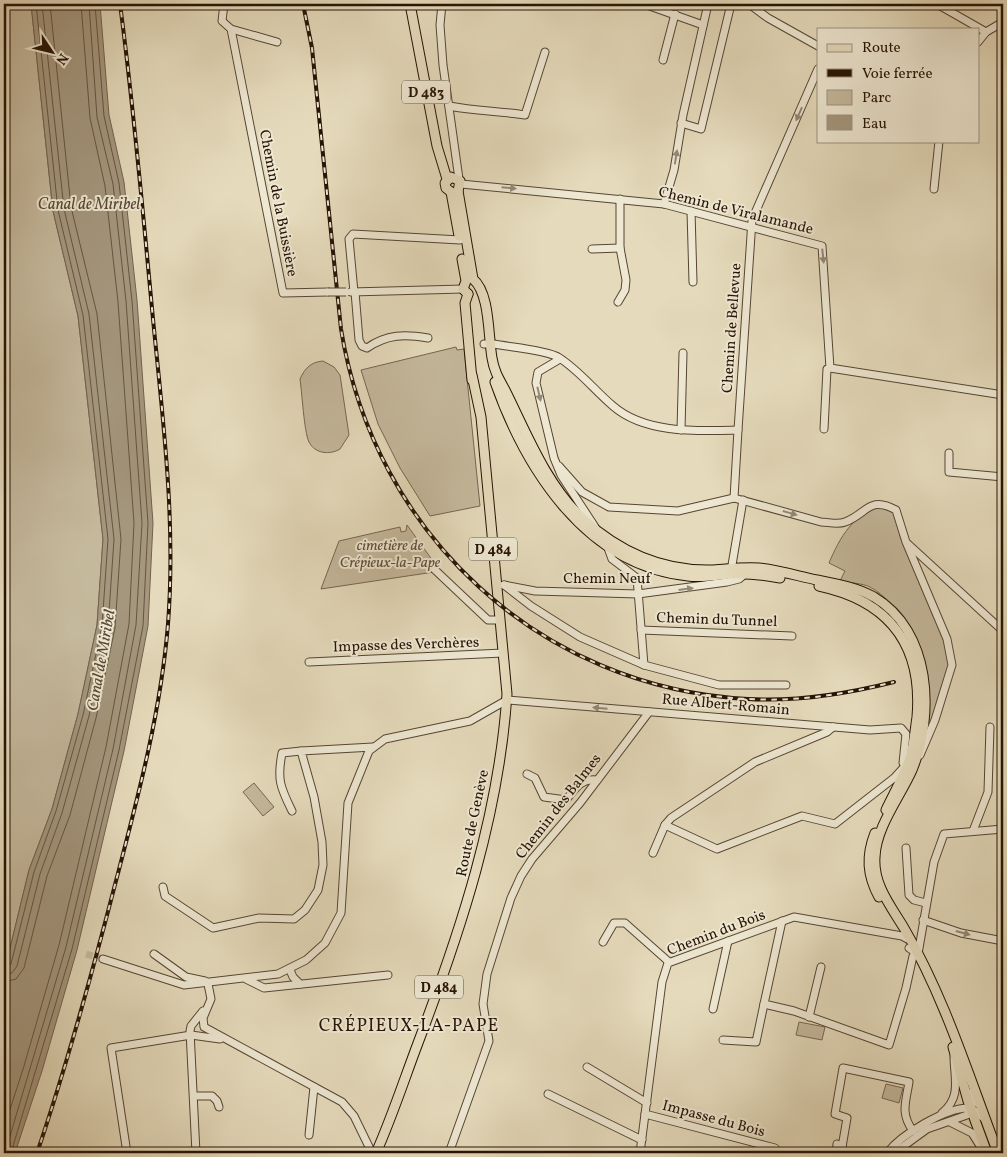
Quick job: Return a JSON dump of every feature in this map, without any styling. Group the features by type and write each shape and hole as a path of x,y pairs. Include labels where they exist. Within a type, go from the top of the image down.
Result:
{"main road":[{"name":"D 483","path":"410,4 437,146 455,183"},
{"name":"Route de Genève","path":"455,183 460,240 470,287"},
{"name":"Route de Genève","path":"374,1153 448,963 466,908 492,799 507,700 500,620 500,585 471,392 472,375 465,303 470,287 455,183"},
{"name":"D 483","path":"470,287 482,304 487,344 496,385 513,425 543,478 574,519 608,548 642,565 672,574 698,577 731,571 785,579 847,594 879,611 893,625 910,652 918,684 916,723 912,748 907,768 874,833 868,862 873,887 936,988 998,1153"},
{"path":"487,344 496,376 539,457 559,490 579,515 601,535 620,547 654,562 685,569 731,571 760,568 858,589 884,603 893,612 913,642 921,663 925,687 920,741 916,759 907,768 878,838 875,873 882,892 934,990 950,1034 986,1153"}],"street":[{"name":"Chemin de la Buissière","path":"224,4 222,21 231,30 283,293 470,287"},
{"path":"442,4 440,25 457,165 455,183"},
{"path":"644,4 704,25"},
{"path":"664,204 674,170 681,123 708,4"},
{"path":"681,123 701,129 731,4"},
{"path":"749,4 768,18 817,45"},
{"path":"937,4 979,28"},
{"path":"663,60 675,14"},
{"path":"980,40 986,32 1003,22"},
{"path":"980,29 986,32"},
{"path":"231,30 277,42"},
{"path":"449,106 484,112 490,109 525,115 545,52"},
{"name":"Chemin de Bellevue","path":"734,498 752,220 817,72"},
{"path":"1003,102 1003,135"},
{"path":"934,189 939,142"},
{"name":"Chemin de Viralamande","path":"455,183 664,204 822,246 830,368 827,369 824,429"},
{"path":"618,302 625,290 626,280 620,248 620,199"},
{"path":"691,211 692,282"},
{"path":"428,338 404,334 391,336 367,348 362,346 359,340 351,292 349,238 353,234 460,240"},
{"path":"592,249 620,248"},
{"path":"487,344 553,355 625,415 638,420 681,430 738,430"},
{"path":"681,430 683,353"},
{"path":"560,359 541,369 536,377 536,383 561,475 601,535"},
{"path":"830,368 1003,395"},
{"path":"949,453 949,472 1003,477"},
{"path":"558,466 582,492 609,507 678,511 734,498 821,522 835,523 845,522 872,505 883,503 896,510 899,514 906,542 947,640 952,665 936,720 925,746 916,759"},
{"path":"731,571 743,500"},
{"path":"906,542 1003,631"},
{"path":"608,548 612,559 636,575 644,665"},
{"path":"434,569 488,620 500,620"},
{"name":"Chemin Neuf","path":"500,585 535,591 638,594 727,582 739,579 745,574"},
{"path":"500,585 580,637 644,665 719,685 786,685"},
{"name":"Chemin du Tunnel","path":"641,630 792,636"},
{"name":"Impasse des Verchères","path":"309,662 503,653"},
{"path":"103,958 184,985 210,984 278,974 290,970 306,960 325,943 341,913 348,803 362,762 373,747 385,740 470,721 507,700"},
{"name":"Rue Albert-Romain","path":"507,700 870,730 894,728 905,730 907,768"},
{"name":"Chemin des Balmes","path":"449,1153 488,1041 483,1004 484,988 511,898 532,859 597,780 648,712"},
{"path":"653,853 664,825 671,818 755,762 827,732 833,727"},
{"path":"973,831 988,792 990,727"},
{"path":"292,811 279,785 278,773 282,752 373,747"},
{"path":"163,887 165,896 212,928 259,918 294,919 300,916 318,890 323,865 322,842 314,797 301,751"},
{"path":"664,825 717,849 802,816 835,824 907,768"},
{"path":"527,774 535,778 544,797 566,800 582,781 587,779 597,780"},
{"path":"764,1004 809,1017 889,1045 906,988 913,950 923,920 934,862 944,834 1003,829"},
{"path":"906,848 909,895 914,900 926,903"},
{"name":"Chemin du Bois","path":"640,1153 663,972 669,962 794,917 902,936"},
{"path":"923,920 961,933 1003,941"},
{"path":"723,1040 756,1042 782,921"},
{"path":"603,942 614,923 626,923 669,962"},
{"path":"713,1009 728,941"},
{"path":"154,954 186,978 210,984"},
{"path":"809,1017 821,967"},
{"path":"290,970 293,977 300,984"},
{"path":"246,979 264,988 388,975"},
{"path":"202,1036 203,1018 211,999 210,984"},
{"path":"196,1153 191,1026 208,1007"},
{"path":"191,1026 204,1027 336,1098 349,1109 374,1153"},
{"path":"127,1153 112,1048 191,1035 231,1043"},
{"path":"934,1119 950,1105 956,1091 954,1052"},
{"path":"894,1153 927,1129 967,1114 974,1099 964,1062"},
{"path":"587,1067 647,1103"},
{"path":"842,1150 847,1118 835,1114 844,1068 909,1082 904,1113 906,1122 913,1131"},
{"path":"309,1135 314,1087"},
{"path":"548,1094 642,1140"},
{"path":"194,1096 212,1096 217,1101 218,1107"},
{"path":"886,1153 913,1131 955,1110 971,1108 986,1121"},
{"name":"Impasse du Bois","path":"645,1114 775,1148"},
{"path":"949,1122 972,1134 986,1153"},
{"path":"836,1153 837,1144 842,1150"}],"green space":[{"path":"4,4 31,4 53,211 78,316 103,539 97,625 78,714 52,809 29,870 4,973"},
{"path":"456,347 457,350 464,349 480,506 430,516 400,468 378,424 361,370"},
{"path":"323,361 334,367 340,375 349,435 340,449 327,453 315,449 307,437 300,379 309,366"},
{"path":"882,506 894,513 901,539 946,645 950,666 927,736 929,689 925,665 913,639 885,598 867,586 840,581 845,571 829,563 838,544 855,521"},
{"name":"cimetière de Crépieux-la-Pape","path":"407,525 438,568 434,572 321,589 339,541 400,527 401,532 406,531"},
{"path":"254,783 274,807 263,816 243,792"},
{"path":"799,1022 825,1027 822,1040 796,1035"},
{"path":"886,1084 903,1088 899,1103 882,1098"}],"water":[{"name":"Canal de Miribel","path":"31,4 100,4 109,115 124,182 137,300 153,523 148,626 124,751 77,950 42,1071 15,1153 4,1153 4,973 29,870 52,809 78,714 97,625 103,539 78,316 53,211"}],"tunnel":[{"path":"86,954 103,959"}],"railway":[{"path":"37,1153 80,1016 133,814 155,720 168,624 170,548 167,472 138,162 120,4"},
{"path":"303,4 312,48 341,329 359,403 389,472 429,533 479,587 537,631 601,665 672,688 767,700 804,698 840,693 894,682"}],"district":[{"name":"CRÉPIEUX-LA-PAPE","path":"409,1025"}]}
